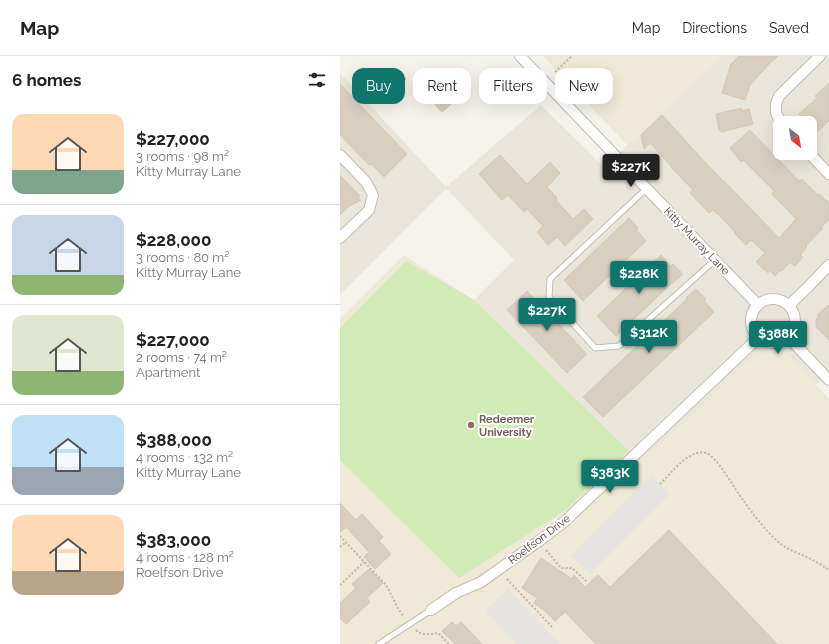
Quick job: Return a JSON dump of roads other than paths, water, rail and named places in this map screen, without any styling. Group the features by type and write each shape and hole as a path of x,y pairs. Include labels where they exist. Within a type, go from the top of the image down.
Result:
{"street":[{"path":"778,116 776,104 779,96 820,56"},
{"name":"Kitty Murray Lane","path":"525,58 646,189 758,305"},
{"path":"340,155 366,182 373,195 369,210 340,238"},
{"path":"816,160 829,174"},
{"path":"789,305 829,265"},
{"path":"770,299 777,299 789,305 796,318 796,325 788,338 783,342 770,344 763,342 758,338 753,332 751,325 753,310 764,301 770,299"},
{"name":"Roelfson Drive","path":"431,610 456,593 481,582 564,522 758,338"},
{"path":"788,338 829,380"}],"lane":[{"path":"646,189 550,279 549,297 595,348 619,346 715,260"},
{"path":"379,644 431,610"}],"place":[{"name":"Redeemer University","path":"471,425"}]}
